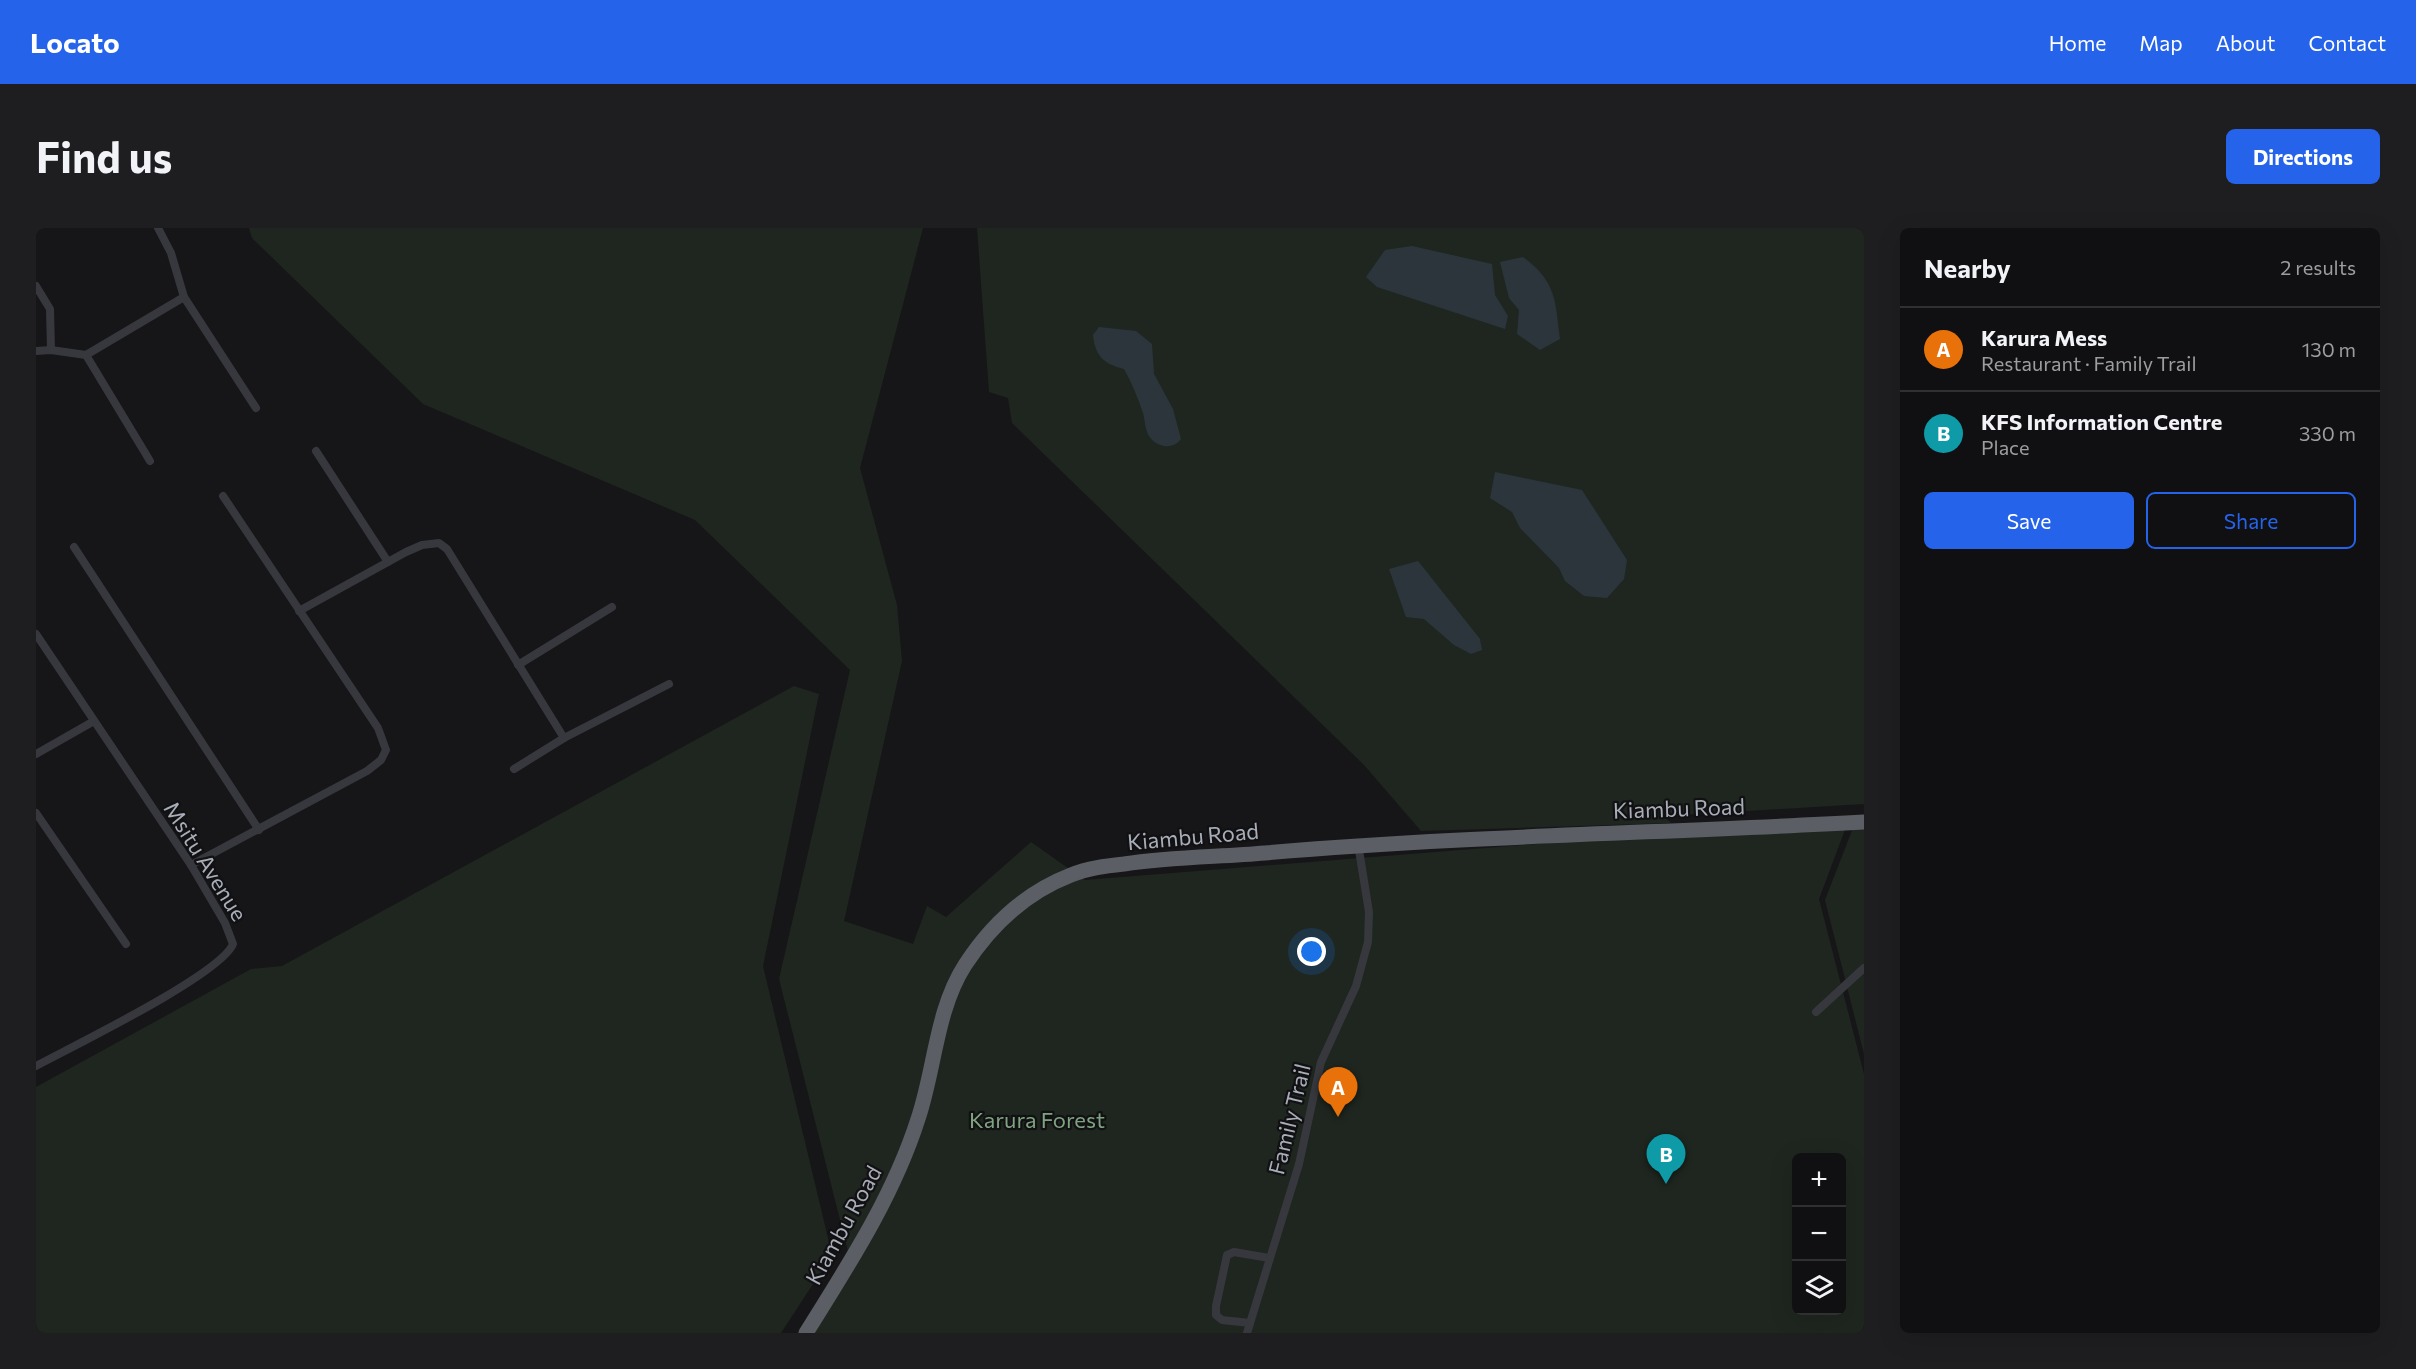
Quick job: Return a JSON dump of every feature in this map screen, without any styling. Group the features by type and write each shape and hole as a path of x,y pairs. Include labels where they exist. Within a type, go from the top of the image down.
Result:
{"highway":[{"name":"Kiambu Road","path":"806,1333 874,1223 900,1169 919,1116 948,999 964,967 989,933 1017,906 1070,875 1090,869 1140,862 1358,844 1864,822"}],"street":[{"path":"158,228 171,254 184,297 256,408"},
{"path":"36,286 50,309 51,350"},
{"path":"36,351 51,350 86,356 184,297"},
{"path":"86,356 150,461"},
{"path":"316,451 388,562"},
{"path":"191,865 367,771 381,760 386,750 378,728 224,496"},
{"path":"299,611 422,545 439,543 447,549 564,738"},
{"path":"74,547 259,830"},
{"path":"518,665 612,607"},
{"name":"Msitu Avenue","path":"36,634 191,865 233,939 231,950 213,966 148,1006 36,1066"},
{"path":"514,769 564,738 669,684"},
{"path":"36,754 94,721"},
{"path":"36,813 126,944"},
{"name":"Family Trail","path":"1247,1333 1299,1164 1320,1062 1356,986 1368,942 1369,912 1358,844"},
{"path":"1816,1012 1864,968"},
{"path":"1250,1323 1222,1320 1216,1315 1227,1255 1234,1252 1269,1258"}],"green space":[{"name":"Karura Forest","path":"249,228 923,228 860,468 897,605 902,661 844,921 913,944 927,906 946,917 1031,842 1085,880 1849,819 1819,899 1864,1074 1864,1333 813,1333 853,1271 779,979 850,670 695,520 423,404 252,238"},
{"path":"977,228 1864,228 1864,804 1664,816 1671,823 1421,831 1364,765 1012,423 1008,398 989,392"},
{"path":"794,686 819,694 763,966 832,1255 781,1333 36,1333 36,1087 251,969 282,966"},
{"path":"1853,828 1864,828 1864,1054 1825,900"}],"shaded area":[{"path":"1412,246 1492,264 1495,295 1508,316 1505,329 1377,287 1366,277 1385,250"},
{"path":"1523,257 1542,275 1555,303 1560,339 1540,350 1517,334 1519,310 1509,298 1500,262"},
{"path":"1099,327 1136,331 1152,344 1154,374 1173,409 1181,439 1178,443 1165,446 1156,443 1149,436 1139,402 1124,369 1111,365 1098,354 1093,335"},
{"path":"1495,472 1582,490 1627,560 1624,579 1607,598 1584,596 1565,581 1559,568 1520,528 1512,512 1490,498"},
{"path":"1418,561 1480,639 1482,650 1471,654 1454,645 1424,619 1406,617 1389,569"}],"place":[{"name":"Karura Mess","path":"1338,1117"},
{"name":"KFS Information Centre","path":"1666,1184"}]}
